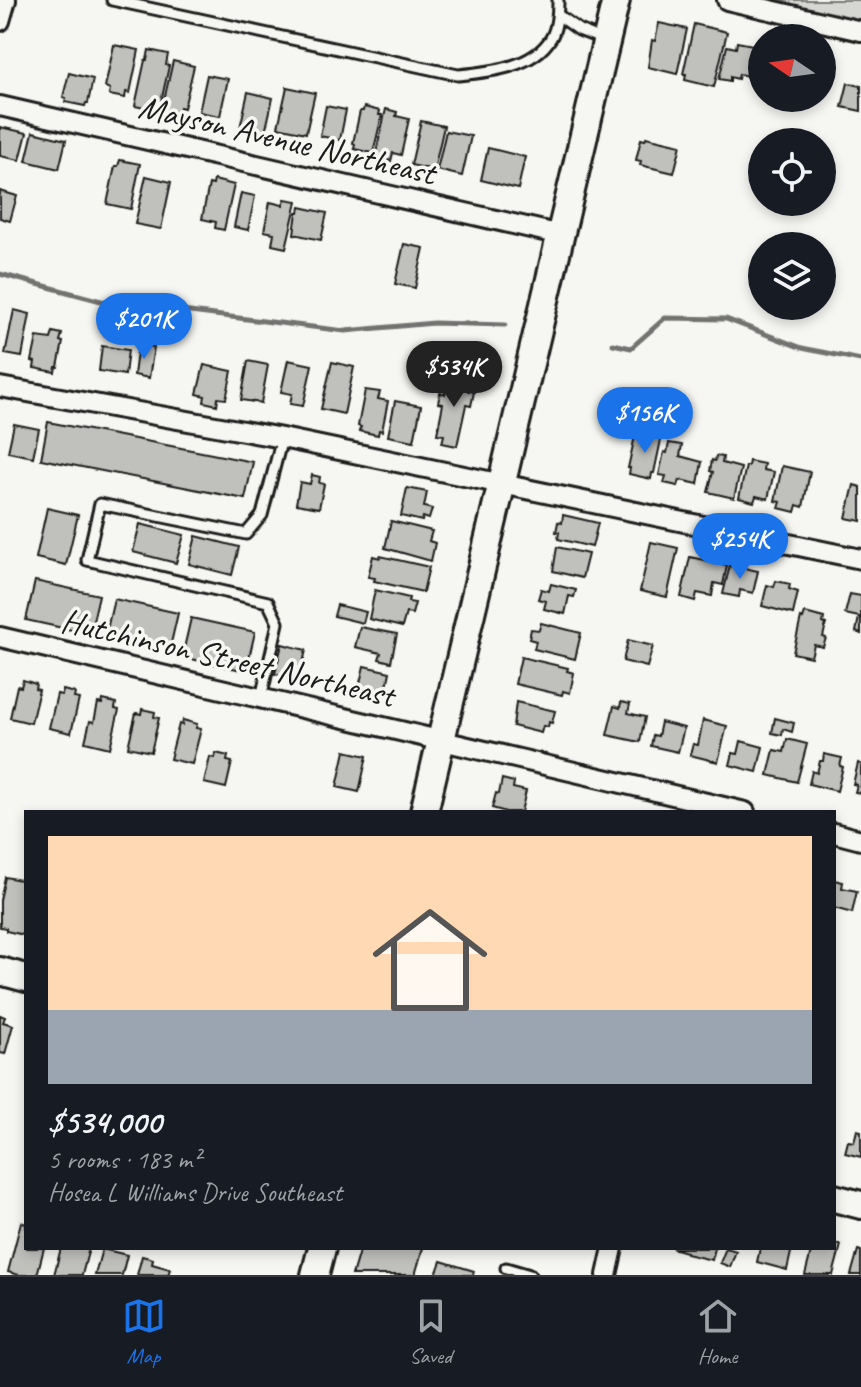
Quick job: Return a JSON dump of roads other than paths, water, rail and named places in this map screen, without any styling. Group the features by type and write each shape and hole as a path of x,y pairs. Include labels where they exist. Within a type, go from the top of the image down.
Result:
{"street":[{"path":"0,21 6,0"},
{"path":"424,810 616,0"},
{"path":"727,0 861,31"},
{"name":"Mayson Avenue Northeast","path":"0,106 561,235"},
{"path":"0,387 282,438 861,559"},
{"name":"Hutchinson Street Northeast","path":"0,637 737,810"},
{"path":"836,834 861,840"},
{"path":"0,971 24,977"},
{"path":"836,1199 861,1205"},
{"path":"315,1275 321,1250"},
{"path":"607,1275 613,1250"}],"lane":[{"path":"112,0 458,75 496,71 532,58 551,38 558,15 558,0"},
{"path":"558,15 579,30 606,41"},
{"path":"261,698 278,623 268,602 87,560 100,504 246,534 262,515 282,438"},
{"path":"506,1268 530,1275"}],"waterway":[{"path":"0,274 101,301 345,331 434,323 505,325"},
{"path":"613,344 631,348 665,318 726,319 802,348 861,360"}]}
